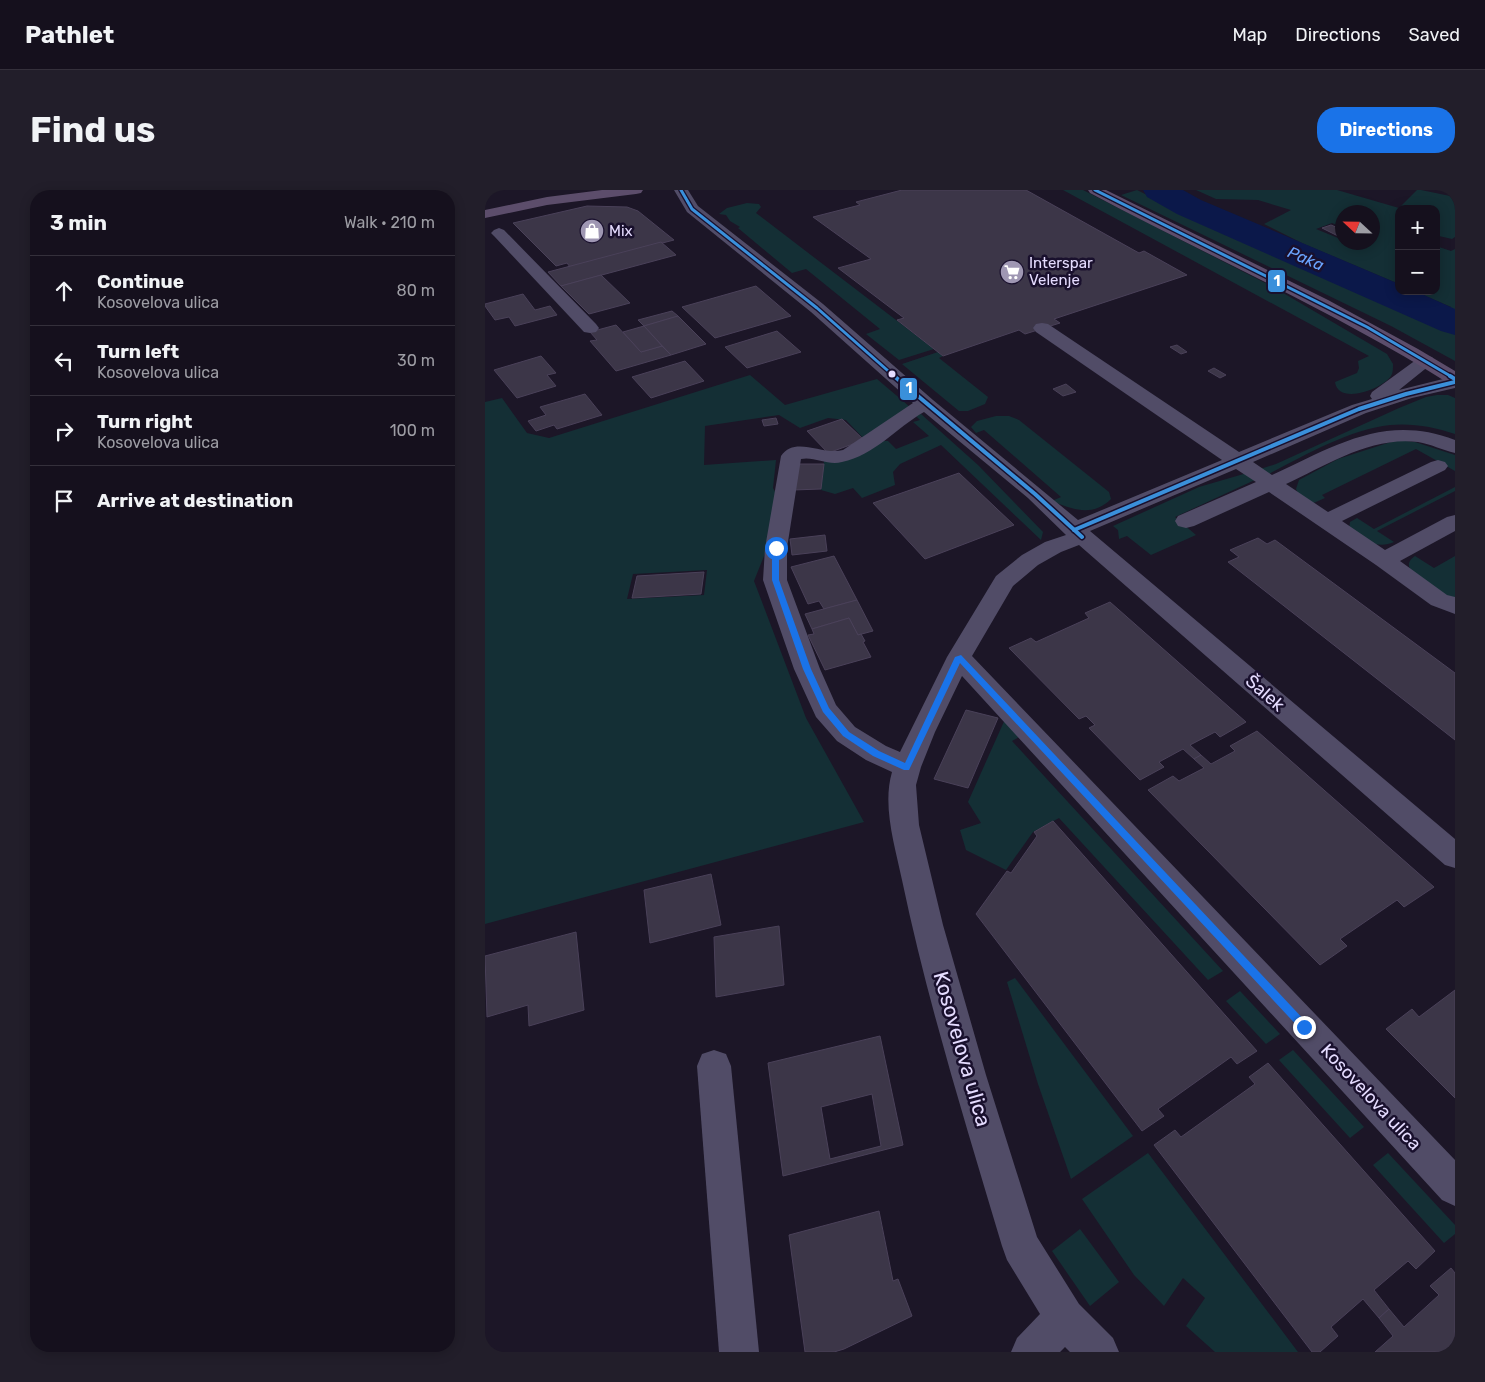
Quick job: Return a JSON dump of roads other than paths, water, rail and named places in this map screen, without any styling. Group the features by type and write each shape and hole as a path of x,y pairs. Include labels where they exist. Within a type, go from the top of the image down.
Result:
{"main road":[{"path":"485,214 547,201 636,190"},
{"path":"1095,190 1313,298 1426,361 1455,381"}],"street":[{"name":"Šalek","path":"681,190 692,208 817,308 926,404 1035,494 1455,856"},
{"path":"499,233 590,328"},
{"path":"1041,328 1384,560 1439,600 1455,606"},
{"path":"1359,410 1426,361"},
{"path":"1078,533 1359,410 1406,394 1455,381"},
{"path":"907,767 876,754 846,734 825,710 807,669 775,580 776,548 791,456 799,451 809,451 824,457 840,458 861,448 926,404"},
{"path":"1186,521 1366,442 1393,435 1416,436 1445,442 1455,447"},
{"path":"1326,521 1438,466"},
{"path":"1384,560 1455,522"},
{"name":"Kosovelova ulica","path":"1078,533 1030,560 1004,582 959,657 907,767 903,784 905,825 927,926 969,1075 1021,1246 1065,1318 1099,1352"},
{"name":"Kosovelova ulica","path":"959,657 1455,1187"},
{"path":"714,1066 739,1352"},
{"path":"1031,1352 1065,1318"}],"waterway":[{"name":"Paka","path":"1159,190 1189,207 1455,323"}],"place":[{"name":"Mix","path":"592,231"},
{"name":"Interspar Velenje","path":"1012,272"}]}
